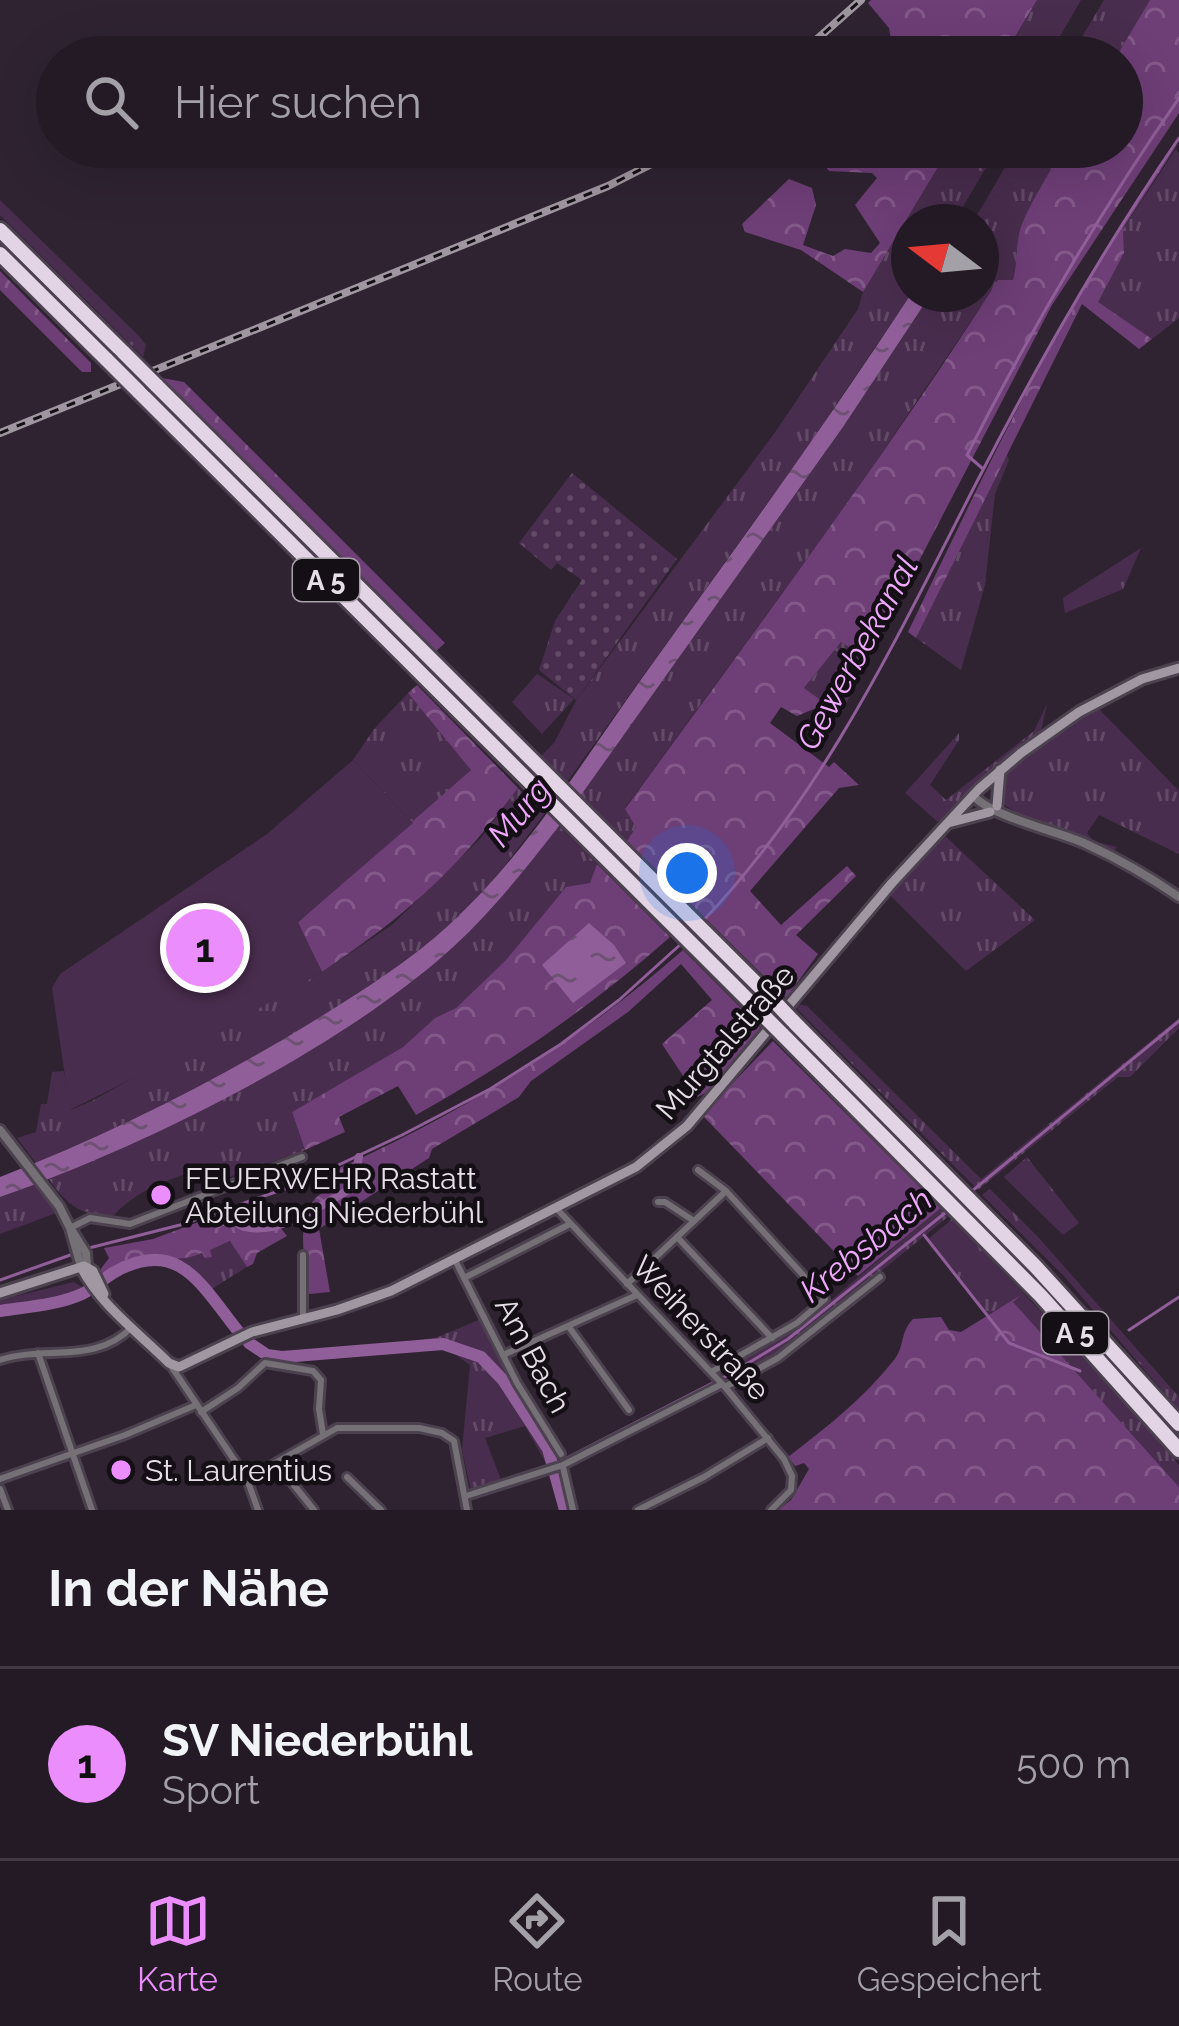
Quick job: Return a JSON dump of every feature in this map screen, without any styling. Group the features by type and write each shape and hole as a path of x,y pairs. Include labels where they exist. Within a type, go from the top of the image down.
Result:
{"highway":[{"name":"A 5","path":"0,230 961,1189 1179,1424"},
{"name":"A 5","path":"0,254 966,1219 1179,1450"}],"main road":[{"name":"Murgtalstraße","path":"169,1363 182,1366 252,1332 378,1297 637,1167 687,1126 976,792 1079,712 1142,680 1179,668"},
{"path":"943,825 994,809 1000,770"},
{"path":"0,1293 56,1275 81,1255 109,1305 169,1363"},
{"path":"56,1275 95,1284"}],"street":[{"path":"976,792 994,809 1116,859 1179,897"},
{"path":"0,1130 58,1206 81,1255"},
{"path":"70,1228 90,1218 130,1224 302,1157"},
{"path":"698,1171 726,1191 825,1296 805,1318 772,1337 719,1381"},
{"path":"627,1284 726,1191"},
{"path":"658,1202 694,1221"},
{"name":"Weiherstraße","path":"556,1208 768,1438 790,1470 791,1490 771,1510"},
{"path":"454,1257 464,1278 570,1224"},
{"path":"677,1237 772,1337"},
{"path":"303,1255 303,1319"},
{"path":"466,1496 557,1467 719,1381 778,1358 880,1277"},
{"name":"Am Bach","path":"464,1278 562,1454"},
{"path":"503,1355 638,1295"},
{"path":"569,1327 629,1410"},
{"path":"0,1360 92,1351 108,1346 132,1328"},
{"path":"38,1353 92,1510"},
{"path":"169,1363 247,1480 258,1510"},
{"path":"0,1479 199,1408 238,1388 266,1363 313,1371 321,1380 323,1434"},
{"path":"247,1480 338,1428 418,1428 442,1433 456,1447 467,1510"},
{"path":"638,1510 704,1478 768,1438"},
{"path":"276,1463 314,1510"},
{"path":"557,1467 573,1510"},
{"path":"347,1478 382,1510"},
{"path":"0,1489 8,1510"}],"green space":[{"path":"1037,0 1081,0 1060,36 1016,36"},
{"path":"1037,0 1016,36 890,36 868,3"},
{"path":"1104,0 1150,0 1129,36 1083,36"},
{"path":"1150,0 1179,0 1179,113 1143,167 1143,36 1129,36"},
{"path":"1179,142 1123,228 1124,253 1098,302 1152,339 1139,349 1082,304 916,638 908,632 1032,380 1101,258"},
{"path":"1176,149 1179,318 1152,339 1097,302 1124,253 1123,229"},
{"path":"827,168 937,168 916,204 891,204 891,245 863,292 801,250 745,232 742,224 789,179 812,188 816,205 803,245 833,256 845,249 871,253 880,243 855,205 877,178 872,173"},
{"path":"937,168 986,168 965,204 916,204"},
{"path":"1005,168 1053,168 1022,225 1013,281 999,281 999,204 984,204"},
{"path":"1052,168 1143,168 1052,305 868,659 841,642 804,688 826,704 797,716 781,707 770,723 829,767 834,762 859,785 839,788 750,891 781,925 847,866 856,876 796,935 818,954 786,998 627,841 636,827 625,809 862,481 977,312 999,312 999,280 1013,280 1022,224"},
{"path":"0,200 139,336 146,345 143,357 0,215"},
{"path":"891,245 891,312 899,312 567,782 540,757 554,743 577,699 776,431 858,309"},
{"path":"0,271 91,363 91,372 82,372 0,290"},
{"path":"919,312 977,312 850,500 625,808 636,827 627,841 581,795 843,427"},
{"path":"162,378 184,382 445,643 434,653"},
{"path":"1006,454 1009,460 995,494 985,585 961,670 916,638"},
{"path":"572,473 677,559 576,700 539,670 555,621 582,580 557,563 551,570 519,543"},
{"path":"1141,548 1123,589 1065,613 1063,598"},
{"path":"841,642 868,659 840,716 804,688"},
{"path":"537,674 574,699 542,734 512,702"},
{"path":"417,685 518,788 429,889 322,972 297,923 471,770 408,693"},
{"path":"408,693 472,769 413,823 353,760"},
{"path":"1047,704 1041,731 938,822 905,793 959,733 930,785 946,800 1034,731"},
{"path":"1097,707 1179,791 1179,854 1099,815 1087,833 1093,841 1117,847 1112,853 1000,802 1002,776 1067,722"},
{"path":"353,760 413,823 298,922 322,972 173,1058 70,1110 52,988 60,974 267,834"},
{"path":"518,788 544,814 522,843 449,926 356,997 252,1060 36,1163 17,1138 36,1132 52,1072 64,1071 71,1110 92,1101 322,972 392,925 481,838"},
{"path":"559,826 597,864 590,884 566,887 506,960 456,1008 435,1018 403,1047 292,1112 305,1150 224,1179 218,1164 176,1178 137,1196 114,1215 76,1207 48,1178 151,1134 246,1085 418,976 495,905"},
{"path":"945,836 1035,920 966,971 890,895"},
{"path":"597,864 670,937 579,1011 450,1096 416,1115 398,1086 339,1117 345,1132 305,1150 292,1112 403,1047 435,1018 456,1008 506,960 566,887 590,883"},
{"path":"683,950 763,1030 710,1091 697,1097 662,1044 712,1000 681,964 628,1012 531,1081 519,1097 432,1149 429,1158 319,1229 330,1292 309,1294 304,1225 313,1201 322,1193 322,1176 512,1077 599,1018"},
{"path":"807,1006 981,1179 1179,1018 1179,1028 1130,1077 1118,1077 978,1190 795,1007"},
{"path":"773,1041 941,1208 858,1276 702,1115"},
{"path":"1027,1157 1079,1223 1063,1235 1004,1177"},
{"path":"35,1184 56,1213 0,1234 0,1197"},
{"path":"990,1189 1179,1397 1179,1410 1064,1276 982,1195"},
{"path":"263,1198 265,1204 257,1216 260,1221 280,1227 287,1236 257,1253 247,1267 230,1241 210,1250 212,1257 202,1253 142,1261 104,1278 100,1270 109,1258 104,1248 153,1239"},
{"path":"941,1208 949,1216 790,1345 726,1381 719,1373 805,1322"},
{"path":"952,1219 1092,1365 1179,1465 1179,1487 1012,1301 987,1315 927,1240"},
{"path":"231,1241 247,1267 210,1290 179,1259 203,1253 211,1256 209,1250"},
{"path":"74,1282 92,1293 76,1301 0,1315 0,1300"},
{"path":"1021,1295 1013,1302 1179,1487 1179,1510 778,1510 791,1500 809,1469 804,1463 795,1466 788,1457 882,1374 897,1355 913,1319 941,1317 949,1330 961,1332"},
{"path":"481,1319 560,1460 499,1369 460,1347 401,1343 438,1337"},
{"path":"445,1348 295,1362 266,1358"},
{"path":"446,1348 471,1357 504,1385 552,1463 547,1465 525,1426 485,1438 501,1480 471,1490 462,1450 470,1365"}],"water":[{"path":"899,312 919,312 843,427 559,826 475,926 397,993 290,1063 173,1125 0,1197 0,1177 82,1143 240,1064 385,975 450,924 528,839"},
{"path":"589,923 626,963 573,1003 542,965"}],"waterway":[{"path":"1143,152 1179,98"},
{"name":"Gewerbekanal","path":"701,923 787,819 859,706 1052,341 1179,138"},
{"path":"982,468 967,455 1041,318 1133,168"},
{"name":"Gewerbekanal","path":"85,1249 180,1225 296,1185 402,1135 490,1089 561,1044 682,943"},
{"name":"Krebsbach","path":"972,1191 1179,1021"},
{"path":"221,1210 244,1227 286,1223 352,1188 359,1157"},
{"name":"Krebsbach","path":"555,1464 788,1339 950,1209"},
{"path":"924,1235 1009,1343 1080,1371"},
{"name":"Gewerbekanal","path":"0,1280 76,1253"},
{"path":"0,1311 73,1298 113,1273 155,1260 186,1271 238,1331"},
{"path":"1129,1330 1179,1297"},
{"path":"249,1343 267,1355 282,1357 443,1344 481,1357 503,1380 548,1449 565,1510"}],"railway":[{"path":"821,36 861,0"},
{"path":"0,433 644,168"}],"place":[{"name":"SV Niederbühl","path":"205,948"},
{"name":"FEUERWEHR Rastatt Abteilung Niederbühl","path":"161,1195"},
{"name":"St. Laurentius","path":"121,1470"}],"water label":[{"name":"Murg","path":"519,812"}]}
